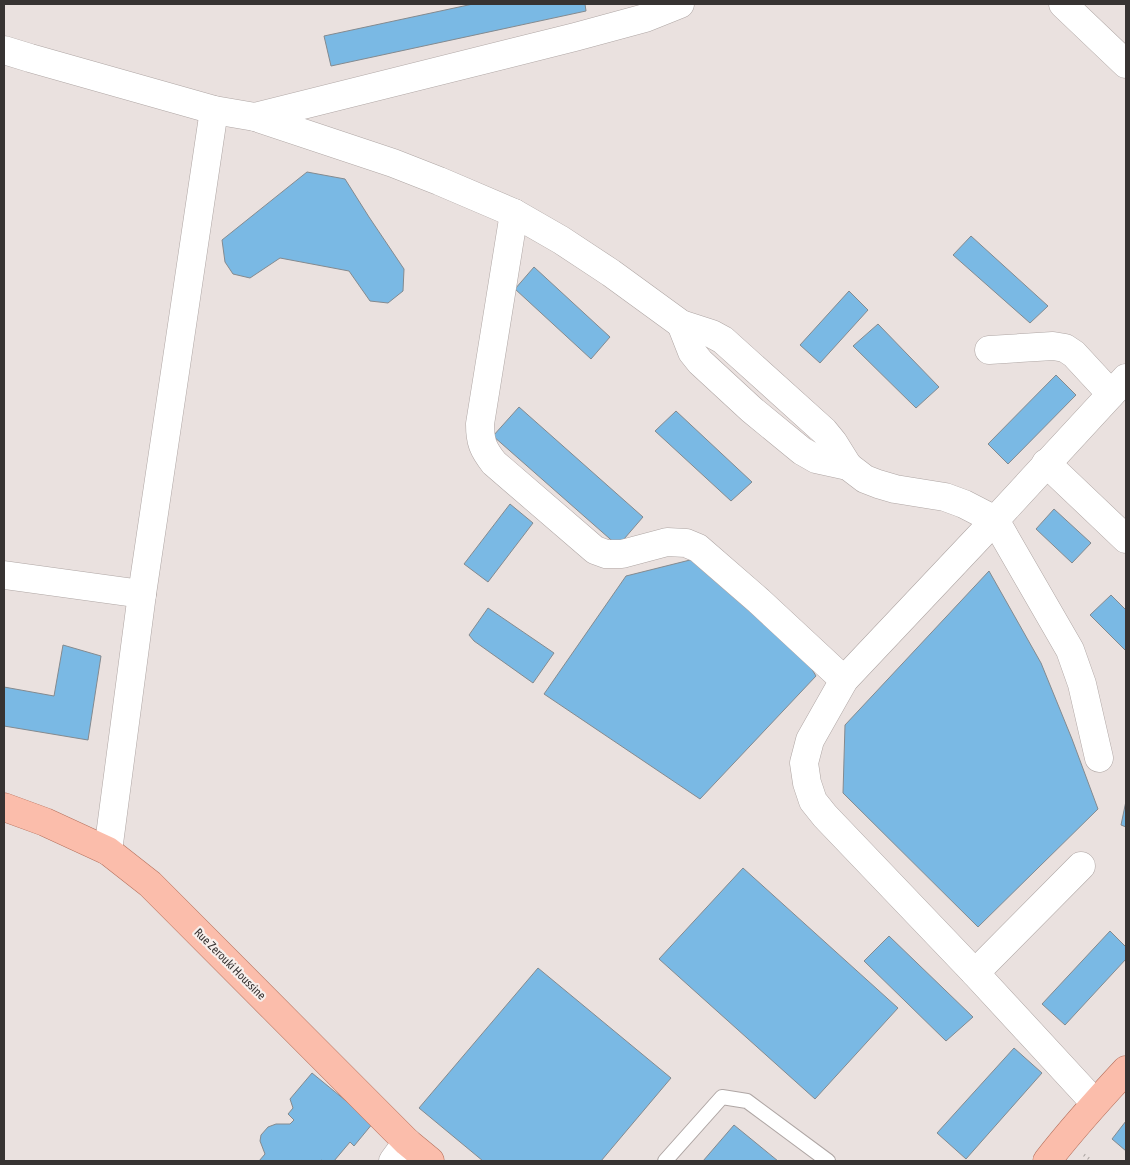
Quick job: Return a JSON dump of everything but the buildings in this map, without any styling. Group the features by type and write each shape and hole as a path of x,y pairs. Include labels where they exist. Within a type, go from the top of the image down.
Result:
{"main road":[{"name":"Rue Zerouki Houssine","path":"4,807 45,822 108,851 150,884 400,1152 430,1161"},
{"path":"1047,1161 1095,1103 1126,1070"}],"street":[{"path":"254,117 576,38 645,18 680,4"},
{"path":"1063,4 1126,64"},
{"path":"4,50 214,110 254,117 393,163 439,181 514,213 569,245 681,324 712,334 723,340 824,431 848,466 865,478 895,489 944,497 964,504 995,520 1070,650 1082,684 1099,758"},
{"path":"108,851 142,594 214,110"},
{"path":"514,213 480,424 480,439 488,456 595,550 606,554 622,554 667,542 686,543 698,548 759,601 844,680"},
{"path":"989,350 1053,346 1065,348 1119,386 844,680 810,740 804,763 812,801 976,972 1095,1103"},
{"path":"1046,463 1126,538"},
{"path":"4,575 142,594"},
{"path":"976,972 1081,866"}],"lane":[{"path":"665,1161 722,1097 747,1101 828,1161"}]}
